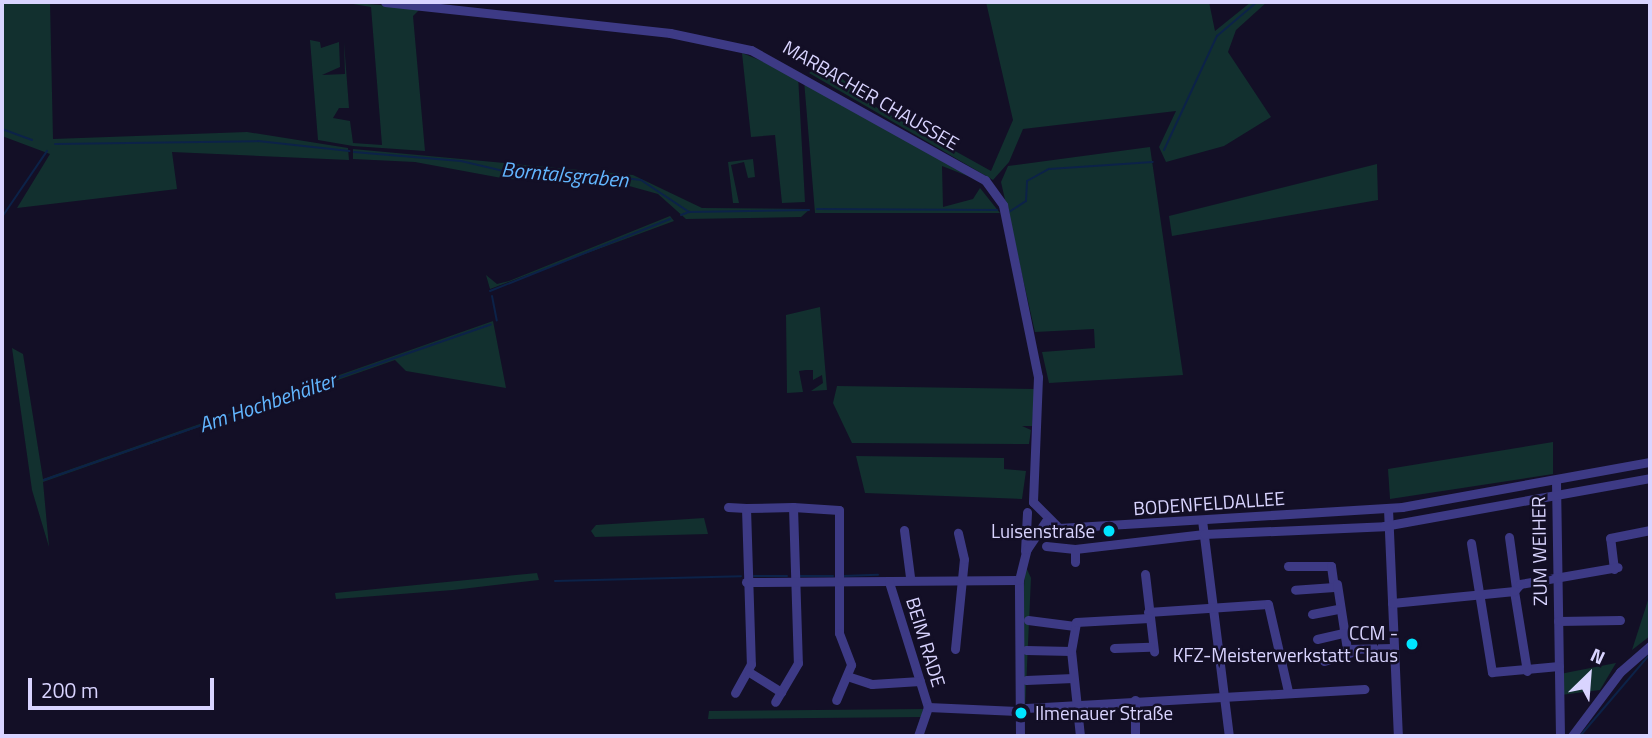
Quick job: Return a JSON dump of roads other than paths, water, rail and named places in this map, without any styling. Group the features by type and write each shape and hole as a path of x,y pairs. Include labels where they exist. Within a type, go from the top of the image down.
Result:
{"street":[{"name":"MARBACHER CHAUSSEE","path":"385,2 670,33 751,50 984,179 1003,205 1038,377 1031,489 1046,521"},
{"name":"BODENFELDALLEE","path":"1046,521 1068,530 1388,509 1650,463"},
{"name":"BODENFELDALLEE","path":"1046,546 1075,549 1204,534 1388,525 1477,508 1556,497 1650,478"},
{"name":"ZUM WEIHER","path":"1556,481 1560,736"},
{"path":"1474,495 1477,508"},
{"path":"775,702 798,663 793,582 793,507"},
{"path":"728,508 793,507 839,510 839,633 850,677 836,699"},
{"path":"735,692 748,672 746,508"},
{"path":"1388,509 1398,736"},
{"path":"1020,736 1022,710 1019,580 1026,553 1027,512"},
{"name":"BODENFELDALLEE","path":"1297,514 1298,528"},
{"path":"1202,520 1215,607 1229,736"},
{"path":"1026,553 1046,521"},
{"name":"BODENFELDALLEE","path":"1123,527 1124,542"},
{"path":"904,530 910,577"},
{"path":"1391,603 1479,596 1616,568 1610,538 1650,530"},
{"path":"956,649 964,578 958,533"},
{"path":"1508,537 1527,671"},
{"path":"1471,543 1490,670 1527,671 1559,666"},
{"path":"1075,549 1075,562"},
{"path":"1288,566 1329,564 1342,633 1351,652"},
{"path":"1114,648 1152,649 1144,574"},
{"path":"746,582 889,582 910,577 1019,580"},
{"name":"BEIM RADE","path":"889,582 928,707 1022,710 1135,701 1225,698 1288,691 1364,689"},
{"path":"1296,590 1335,585"},
{"path":"1080,736 1074,707 1071,651 1075,626 1082,620 1215,607 1270,605 1288,691"},
{"path":"1312,614 1338,609"},
{"path":"1028,620 1075,626"},
{"name":"ZUM WEIHER","path":"1558,621 1620,620"},
{"path":"1317,639 1342,633"},
{"path":"1572,736 1620,671 1650,646"},
{"path":"1324,661 1351,652 1393,648"},
{"path":"1026,650 1071,651"},
{"path":"748,672 781,692"},
{"path":"850,677 872,684 920,681"},
{"path":"1026,680 1073,678"},
{"path":"1135,701 1135,736"},
{"path":"918,736 928,707"}],"waterway":[{"name":"Borntalsgraben","path":"1164,150 1217,36 1257,2"},
{"path":"2,129 32,140"},
{"name":"Borntalsgraben","path":"55,144 258,141 349,151"},
{"name":"Borntalsgraben","path":"2,217 47,151"},
{"name":"Borntalsgraben","path":"354,152 461,161 516,174 552,170 641,180 689,212 809,210"},
{"name":"Borntalsgraben","path":"1009,212 1026,201 1027,181 1049,169 1153,162"},
{"name":"Borntalsgraben","path":"817,209 997,210"},
{"name":"Borntalsgraben","path":"681,215 689,212"},
{"name":"Am Hochbehälter","path":"490,291 670,219"},
{"name":"Am Hochbehälter","path":"492,296 497,321"},
{"name":"Am Hochbehälter","path":"44,480 491,324"},
{"path":"844,576 878,575"},
{"path":"555,581 741,576"},
{"path":"754,576 787,576"},
{"path":"800,576 833,576"},
{"path":"1580,736 1650,654"}],"place":[{"name":"Luisenstraße","path":"1109,531"},
{"name":"CCM - KFZ-Meisterwerkstatt Claus","path":"1412,644"},
{"name":"Ilmenauer Straße","path":"1021,713"}]}
